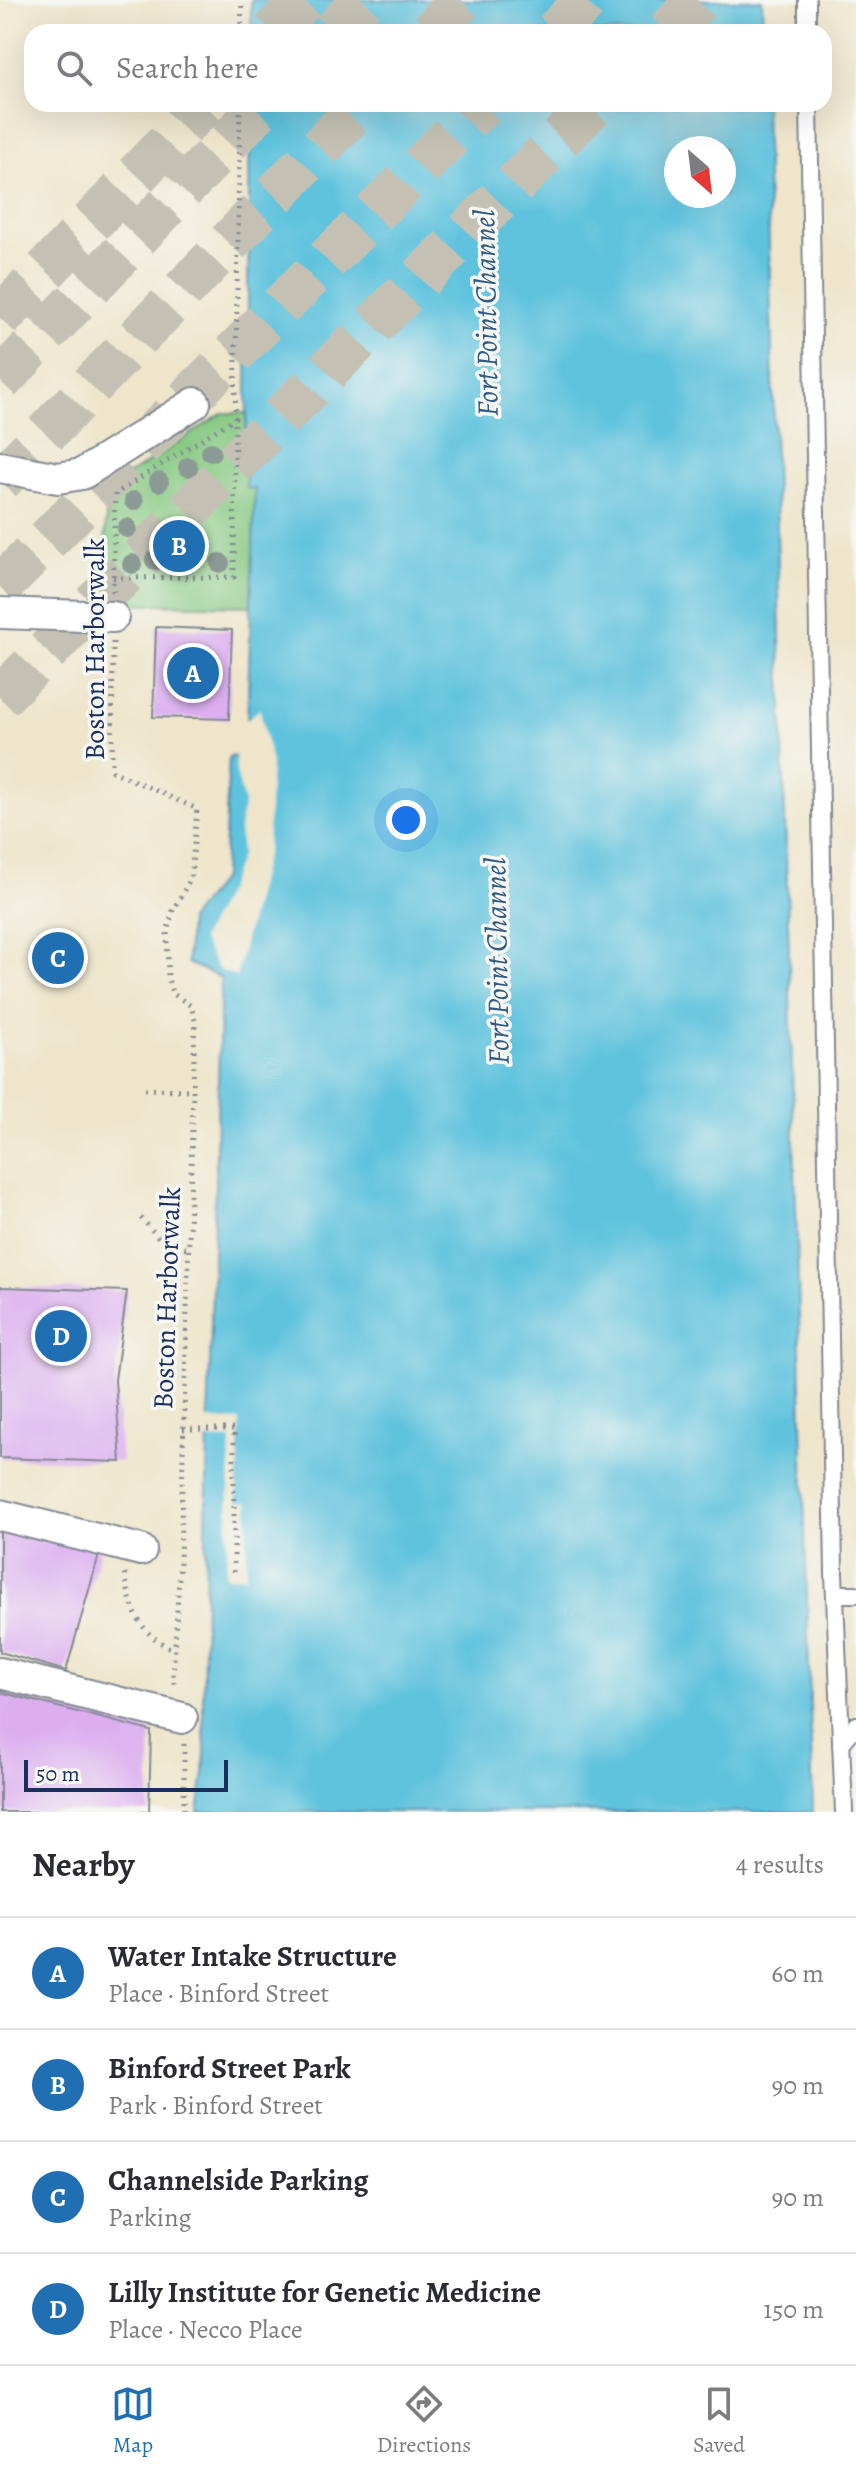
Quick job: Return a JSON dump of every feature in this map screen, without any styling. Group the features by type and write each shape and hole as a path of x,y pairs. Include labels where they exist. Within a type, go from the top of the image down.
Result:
{"street":[{"path":"0,467 58,478 82,474 195,403"},
{"path":"0,613 113,617"},
{"path":"0,1515 132,1548"},
{"path":"0,1673 182,1718"}],"lane":[{"path":"807,0 807,24"},
{"path":"809,112 835,1594 844,1812"},
{"path":"835,1594 856,1594"},
{"path":"841,1744 856,1725"}],"path":[{"path":"241,24 242,0"},
{"path":"113,578 234,577 240,112"},
{"name":"Boston Harborwalk","path":"184,1812 186,1764 182,1718 173,1676 189,1248 194,1013 184,999 172,993 168,978 167,932 173,910 191,878 197,809 112,771 115,494 235,418"},
{"path":"145,1089 193,1090"},
{"path":"141,1218 167,1247 189,1248"},
{"path":"183,1429 234,1429 234,1576"},
{"path":"132,1548 125,1570 132,1608 154,1641 174,1650"}],"green space":[{"path":"223,413 246,413 246,488 255,488 251,606 103,603 107,489"}],"water":[{"path":"251,0 762,0 763,24 251,24"},
{"name":"Fort Point Channel","path":"250,112 765,112 813,1812 198,1812 205,1750 203,1704 208,1429 221,978 187,963 189,920 223,877 229,757 246,756 255,489 246,488"}],"pier":[{"path":"260,709 271,763 267,850 236,977 218,969 201,939 226,892 241,854 239,829 244,803 235,753 242,753 243,722"},
{"path":"204,1420 240,1421 237,1502 248,1502 246,1576 226,1576 231,1440 204,1439"}],"building":[{"path":"156,627 232,630 229,719 153,717"},
{"path":"0,1287 127,1291 115,1380 121,1462 0,1458"},
{"path":"0,1523 100,1551 66,1671 0,1652"},
{"path":"0,1692 151,1731 149,1812 0,1812"}],"tunnel":[{"path":"280,24 303,0"},
{"path":"340,24 363,0"},
{"path":"439,24 462,0"},
{"path":"563,24 587,0"},
{"path":"675,24 699,0"},
{"path":"0,318 196,112"},
{"path":"0,381 256,112"},
{"path":"0,481 354,112"},
{"path":"0,587 475,112"},
{"path":"0,698 587,112"}],"place":[{"name":"Binford Street Park","path":"179,546"},
{"name":"Water Intake Structure","path":"193,673"},
{"name":"Channelside Parking","path":"58,958"},
{"name":"Lilly Institute for Genetic Medicine","path":"61,1336"}]}
